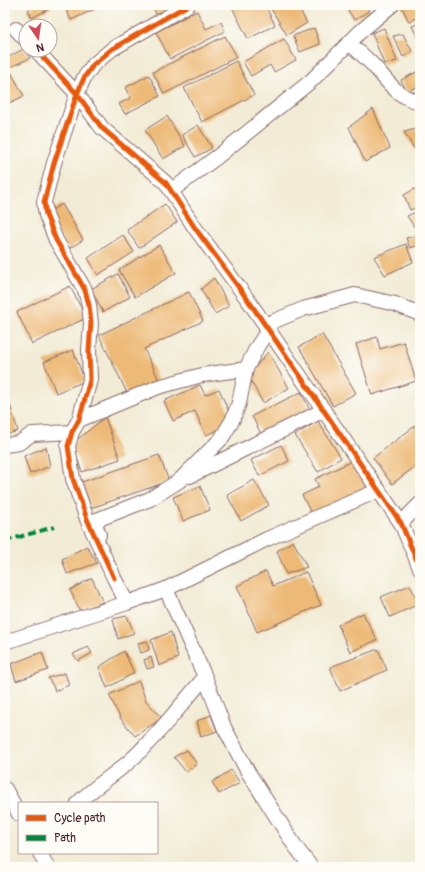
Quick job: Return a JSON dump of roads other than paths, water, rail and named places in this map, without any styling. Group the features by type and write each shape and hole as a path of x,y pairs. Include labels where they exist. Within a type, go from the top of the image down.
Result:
{"street":[{"path":"127,603 87,519 74,479 68,446 76,426 90,380 89,350 91,323 89,305 85,290 56,240 46,215 44,202 54,163 77,94 84,78 93,65 112,49 188,5"},
{"path":"171,191 218,157 311,81 349,43 392,5"},
{"path":"349,43 399,94 413,101 420,102"},
{"path":"43,58 77,94 102,128 166,183 195,228 324,410 401,523 420,568"},
{"path":"114,578 94,521 150,499 180,481 221,439 232,421 239,403 246,369 266,327 303,309 355,294 394,304 420,314"},
{"path":"5,445 19,443 32,434 76,426 158,387 202,375 246,369"},
{"path":"87,519 180,481 324,410"},
{"path":"5,642 166,589 267,539 379,490"},
{"path":"401,523 420,504"},
{"path":"166,589 205,677 224,727 248,772 295,846 311,867"},
{"path":"79,802 130,760 164,726 205,677"},
{"path":"5,789 18,812"},
{"path":"40,854 47,867"}]}
